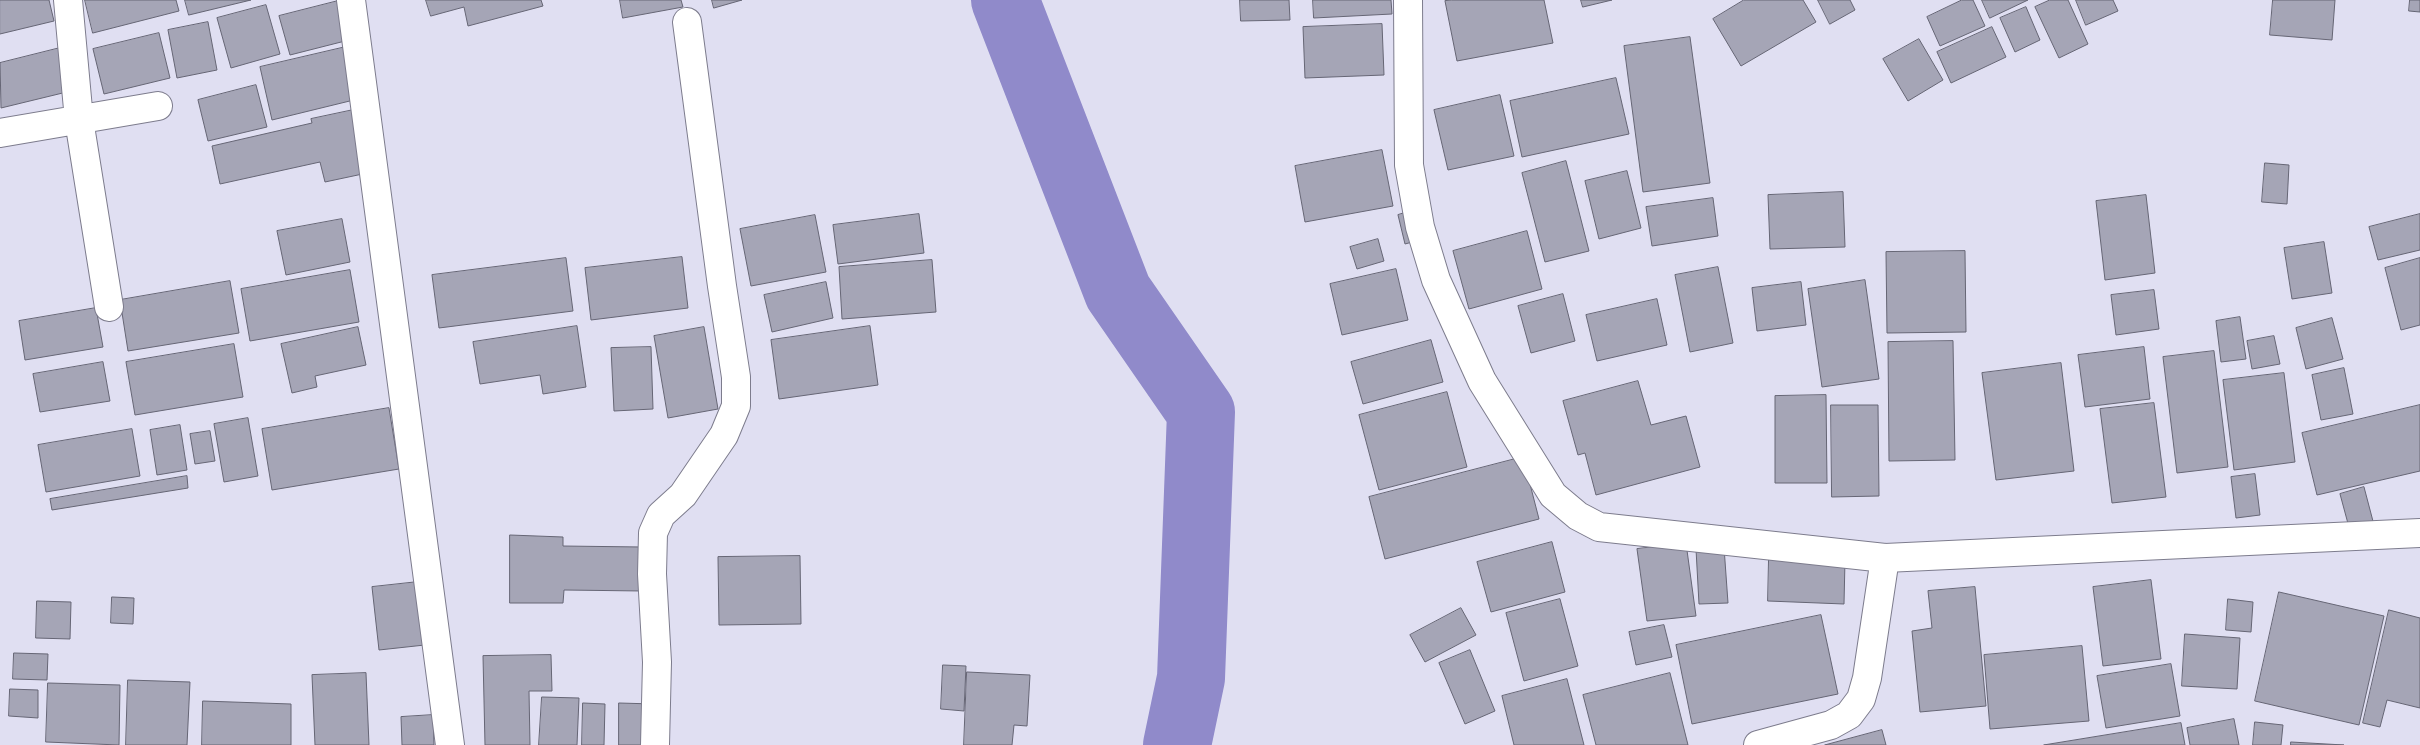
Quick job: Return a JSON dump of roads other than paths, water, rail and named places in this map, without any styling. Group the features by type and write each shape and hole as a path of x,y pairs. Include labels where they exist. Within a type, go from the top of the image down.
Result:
{"street":[{"path":"68,0 79,120 109,307"},
{"path":"352,0 450,745"},
{"path":"1408,0 1409,164 1420,227 1436,280 1482,381 1553,495 1578,516 1599,527 1885,558 2420,532"},
{"path":"655,745 657,662 652,574 653,533 661,515 683,495 724,435 736,406 736,377 720,276 687,22"},
{"path":"0,133 158,106"},
{"path":"1758,745 1831,725 1849,715 1861,699 1867,678 1885,558"}],"waterway":[{"path":"1005,0 1118,292 1201,412 1191,678 1177,745"}]}
